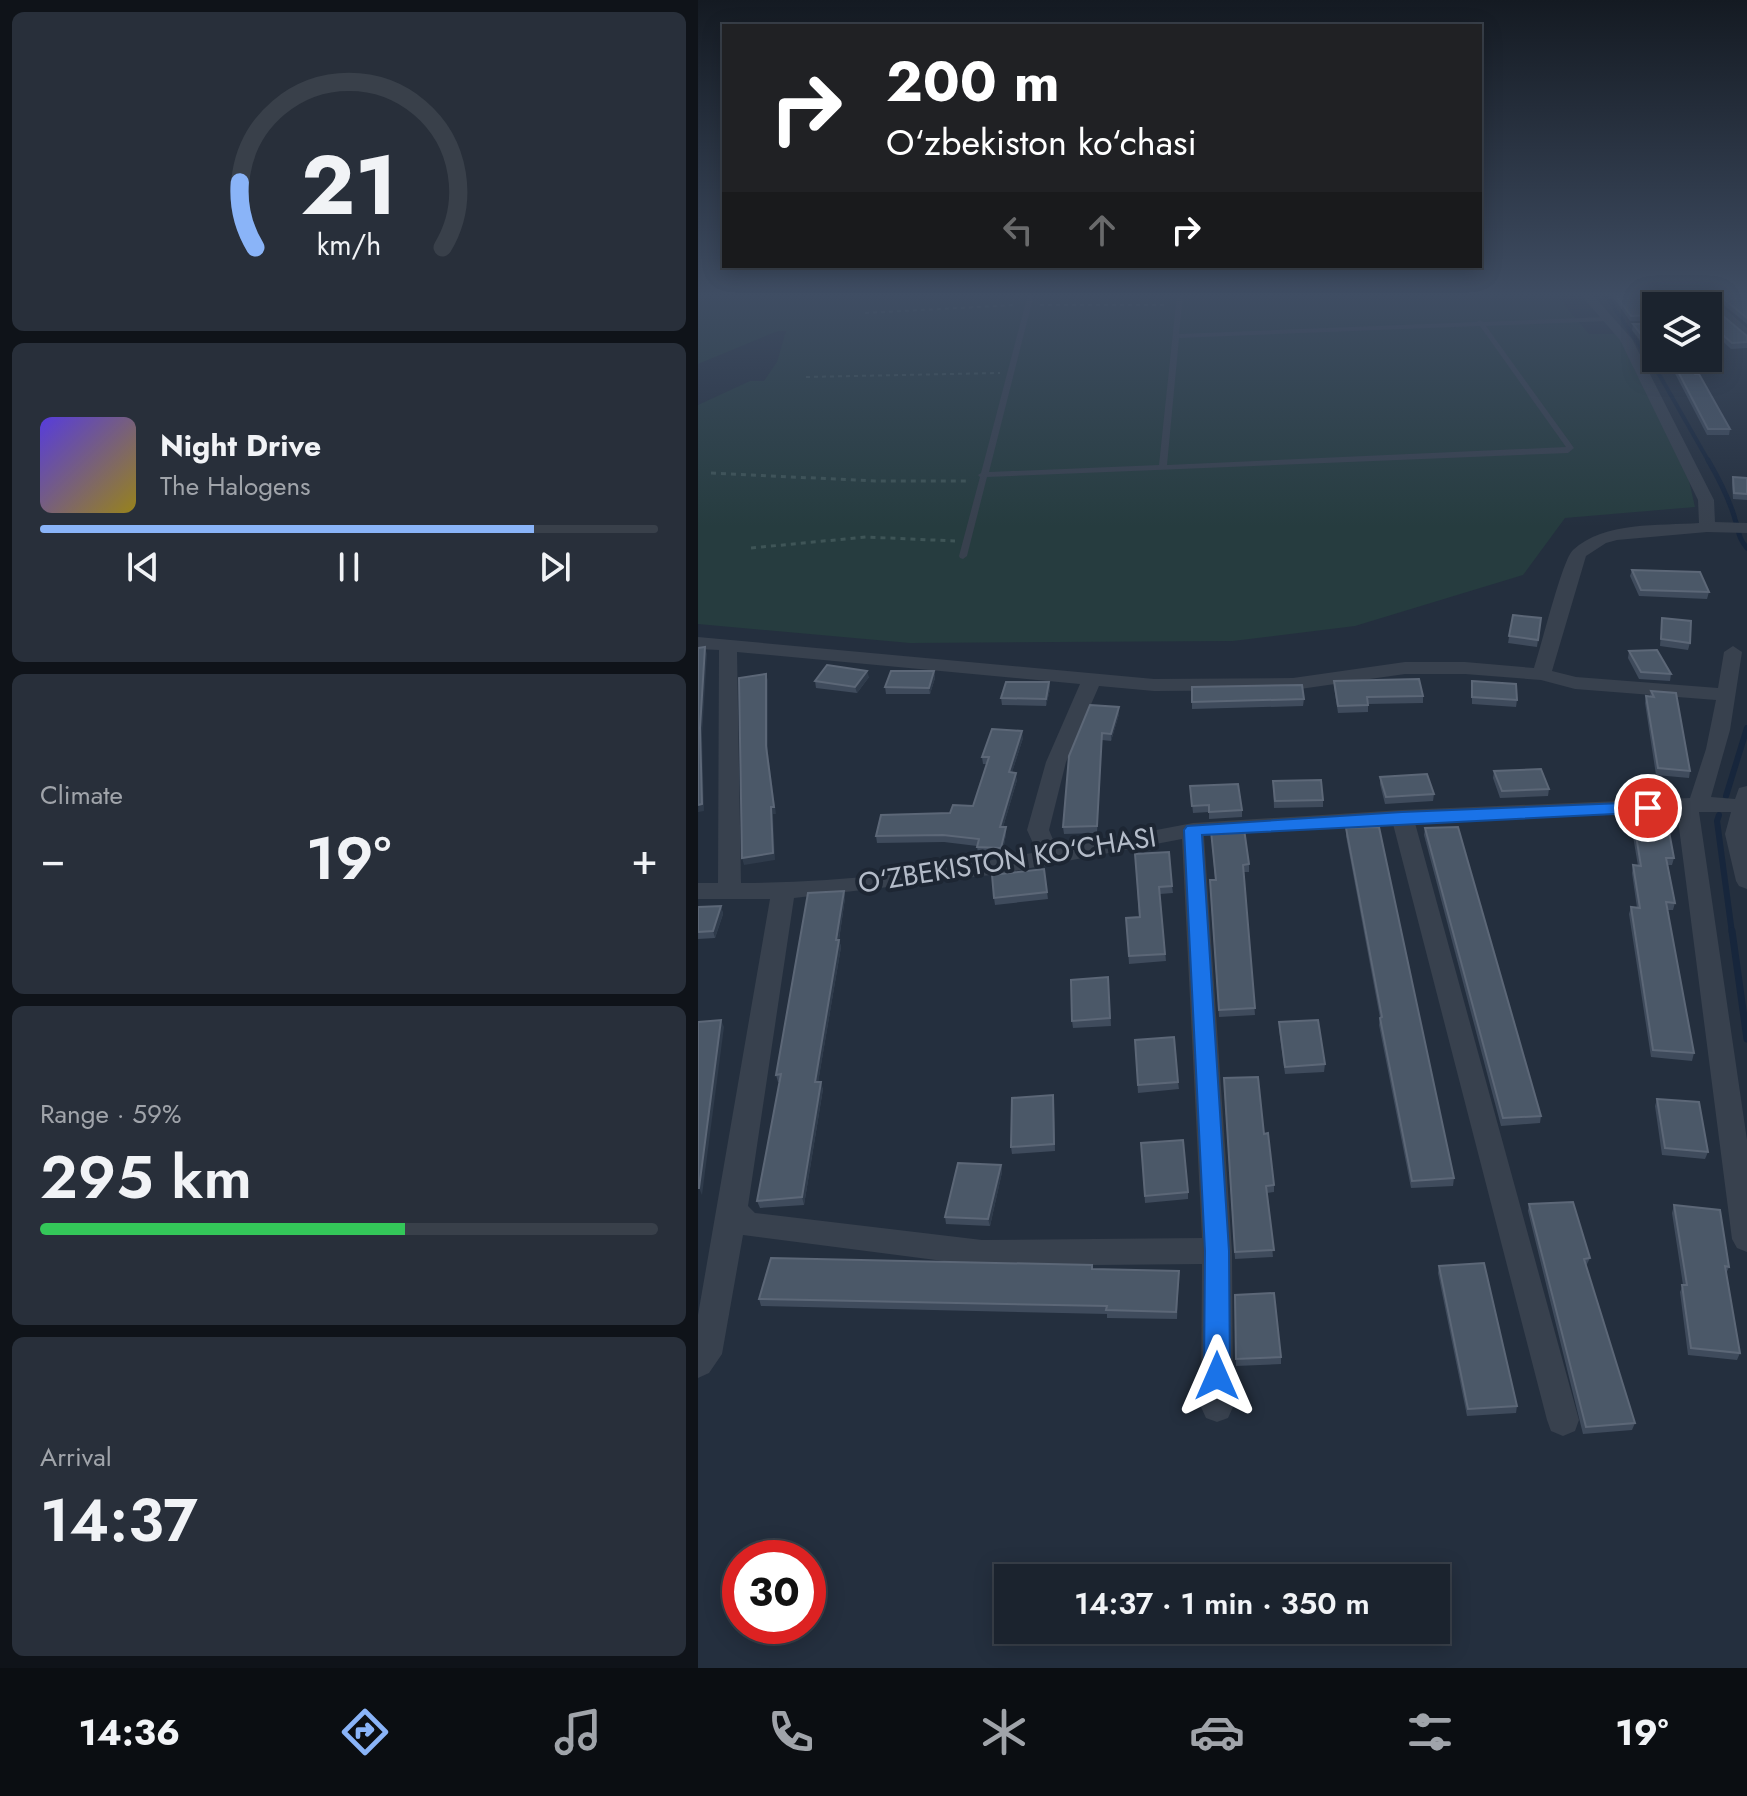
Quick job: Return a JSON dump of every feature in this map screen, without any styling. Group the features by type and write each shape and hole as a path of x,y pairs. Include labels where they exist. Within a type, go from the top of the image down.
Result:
{"street":[{"path":"1643,372 1706,500 1707,527"},
{"path":"1542,674 1578,554 1600,539 1617,535 1707,527 1747,528"},
{"path":"698,643 1154,685 1293,684 1405,668 1465,668 1542,674 1575,683 1727,695"},
{"path":"728,646 730,891"},
{"path":"1733,652 1712,769 1692,806 1747,1239"},
{"path":"1050,857 1038,830 1056,762 1091,681"},
{"path":"1745,802 1736,834 1747,881"},
{"name":"O‘ZBEKISTON KO‘CHASI","path":"698,891 783,891 999,867 1193,830 1745,802"},
{"path":"1402,817 1563,1420"},
{"path":"1193,830 1217,1251 1217,1407"},
{"path":"698,1363 706,1354 733,1210 783,891"},
{"path":"733,1210 747,1224 982,1253 1217,1251"}],"lane":[{"path":"963,556 1010,372"},
{"path":"1163,467 1173,372"},
{"path":"981,478 1163,467 1565,451 1570,448 1516,372"}],"path":[{"path":"806,377 1010,372"},
{"path":"711,473 875,481 981,478"},
{"path":"751,548 866,537 966,542"}],"green space":[{"path":"770,372 1638,372 1684,459 1695,507 1565,518 1523,575 1355,626 1233,641 910,643 698,624 698,405 750,381 764,381"}],"building":[{"path":"1678,372 1699,374 1730,429 1708,429"},
{"path":"1733,477 1747,478 1747,494 1734,493"},
{"path":"1632,570 1700,572 1709,592 1641,590"},
{"path":"1513,615 1541,618 1538,640 1509,636"},
{"path":"1662,618 1691,621 1690,643 1661,639"},
{"path":"705,647 700,728 702,804 698,805 698,648"},
{"path":"1657,650 1671,674 1641,672 1629,651"},
{"path":"827,665 867,671 855,687 815,681"},
{"path":"891,671 934,671 929,688 885,687"},
{"path":"766,674 766,746 774,807 771,807 773,853 742,858 739,678"},
{"path":"1419,679 1423,696 1367,697 1368,705 1338,706 1334,681"},
{"path":"1472,681 1516,684 1517,700 1472,697"},
{"path":"1006,682 1049,682 1046,699 1001,698"},
{"path":"1302,685 1304,699 1192,702 1192,687"},
{"path":"1651,691 1676,693 1690,771 1658,768 1646,696 1654,697"},
{"path":"1090,705 1119,707 1111,734 1102,733 1097,826 1063,827 1069,756"},
{"path":"992,729 1022,731 1009,772 1016,773 1000,827 1006,827 1001,848 977,847 979,839 943,835 876,836 881,815 950,813 953,805 973,806 989,757 982,757"},
{"path":"1541,769 1549,789 1502,791 1494,771"},
{"path":"1427,774 1434,794 1386,797 1380,777"},
{"path":"1321,780 1323,800 1275,801 1273,781"},
{"path":"1238,784 1242,810 1209,812 1209,805 1192,806 1190,786"},
{"path":"1634,823 1668,826 1674,858 1666,858 1675,903 1666,902 1694,1053 1653,1050 1631,907 1640,908 1633,865 1641,866"},
{"path":"1379,827 1454,1178 1412,1181 1346,828"},
{"path":"1458,827 1541,1116 1503,1118 1425,828"},
{"path":"1244,829 1249,864 1243,865 1255,1008 1219,1010 1210,880 1216,880 1211,831"},
{"path":"1169,852 1172,886 1159,887 1165,954 1129,956 1126,918 1140,917 1135,854"},
{"path":"1044,869 1047,892 994,898 992,875"},
{"path":"844,891 836,940 839,940 815,1082 821,1082 802,1197 757,1201 781,1074 776,1075 808,893"},
{"path":"721,906 713,931 698,932 698,907"},
{"path":"1108,977 1110,1018 1072,1021 1071,980"},
{"path":"721,1020 699,1188 698,1188 698,1022"},
{"path":"1318,1020 1325,1064 1285,1067 1279,1022"},
{"path":"1174,1037 1178,1082 1138,1085 1135,1040"},
{"path":"1258,1077 1264,1134 1268,1133 1274,1185 1266,1186 1274,1250 1235,1252 1224,1078"},
{"path":"1053,1095 1054,1144 1011,1147 1012,1098"},
{"path":"1657,1099 1699,1102 1708,1152 1665,1148"},
{"path":"1183,1140 1188,1192 1145,1196 1141,1143"},
{"path":"958,1163 1001,1165 988,1219 945,1217"},
{"path":"1573,1202 1590,1258 1584,1259 1635,1423 1586,1427 1529,1204"},
{"path":"1674,1205 1720,1210 1729,1267 1725,1266 1740,1353 1691,1348 1682,1285 1687,1285"},
{"path":"771,1258 1092,1265 1092,1269 1179,1271 1176,1312 1106,1310 1107,1306 759,1299"},
{"path":"1484,1263 1517,1406 1468,1409 1439,1266"},
{"path":"1274,1293 1281,1357 1236,1359 1235,1295"}],"waterway":[{"path":"1657,372 1709,462"},
{"path":"1708,460 1727,496 1740,538 1747,548"},
{"path":"1726,796 1747,728"},
{"path":"1719,815 1717,821 1732,933"},
{"path":"1732,931 1747,1039"}],"route":[{"path":"1217,1376 1217,1251 1193,830 1402,817 1648,808"}]}
